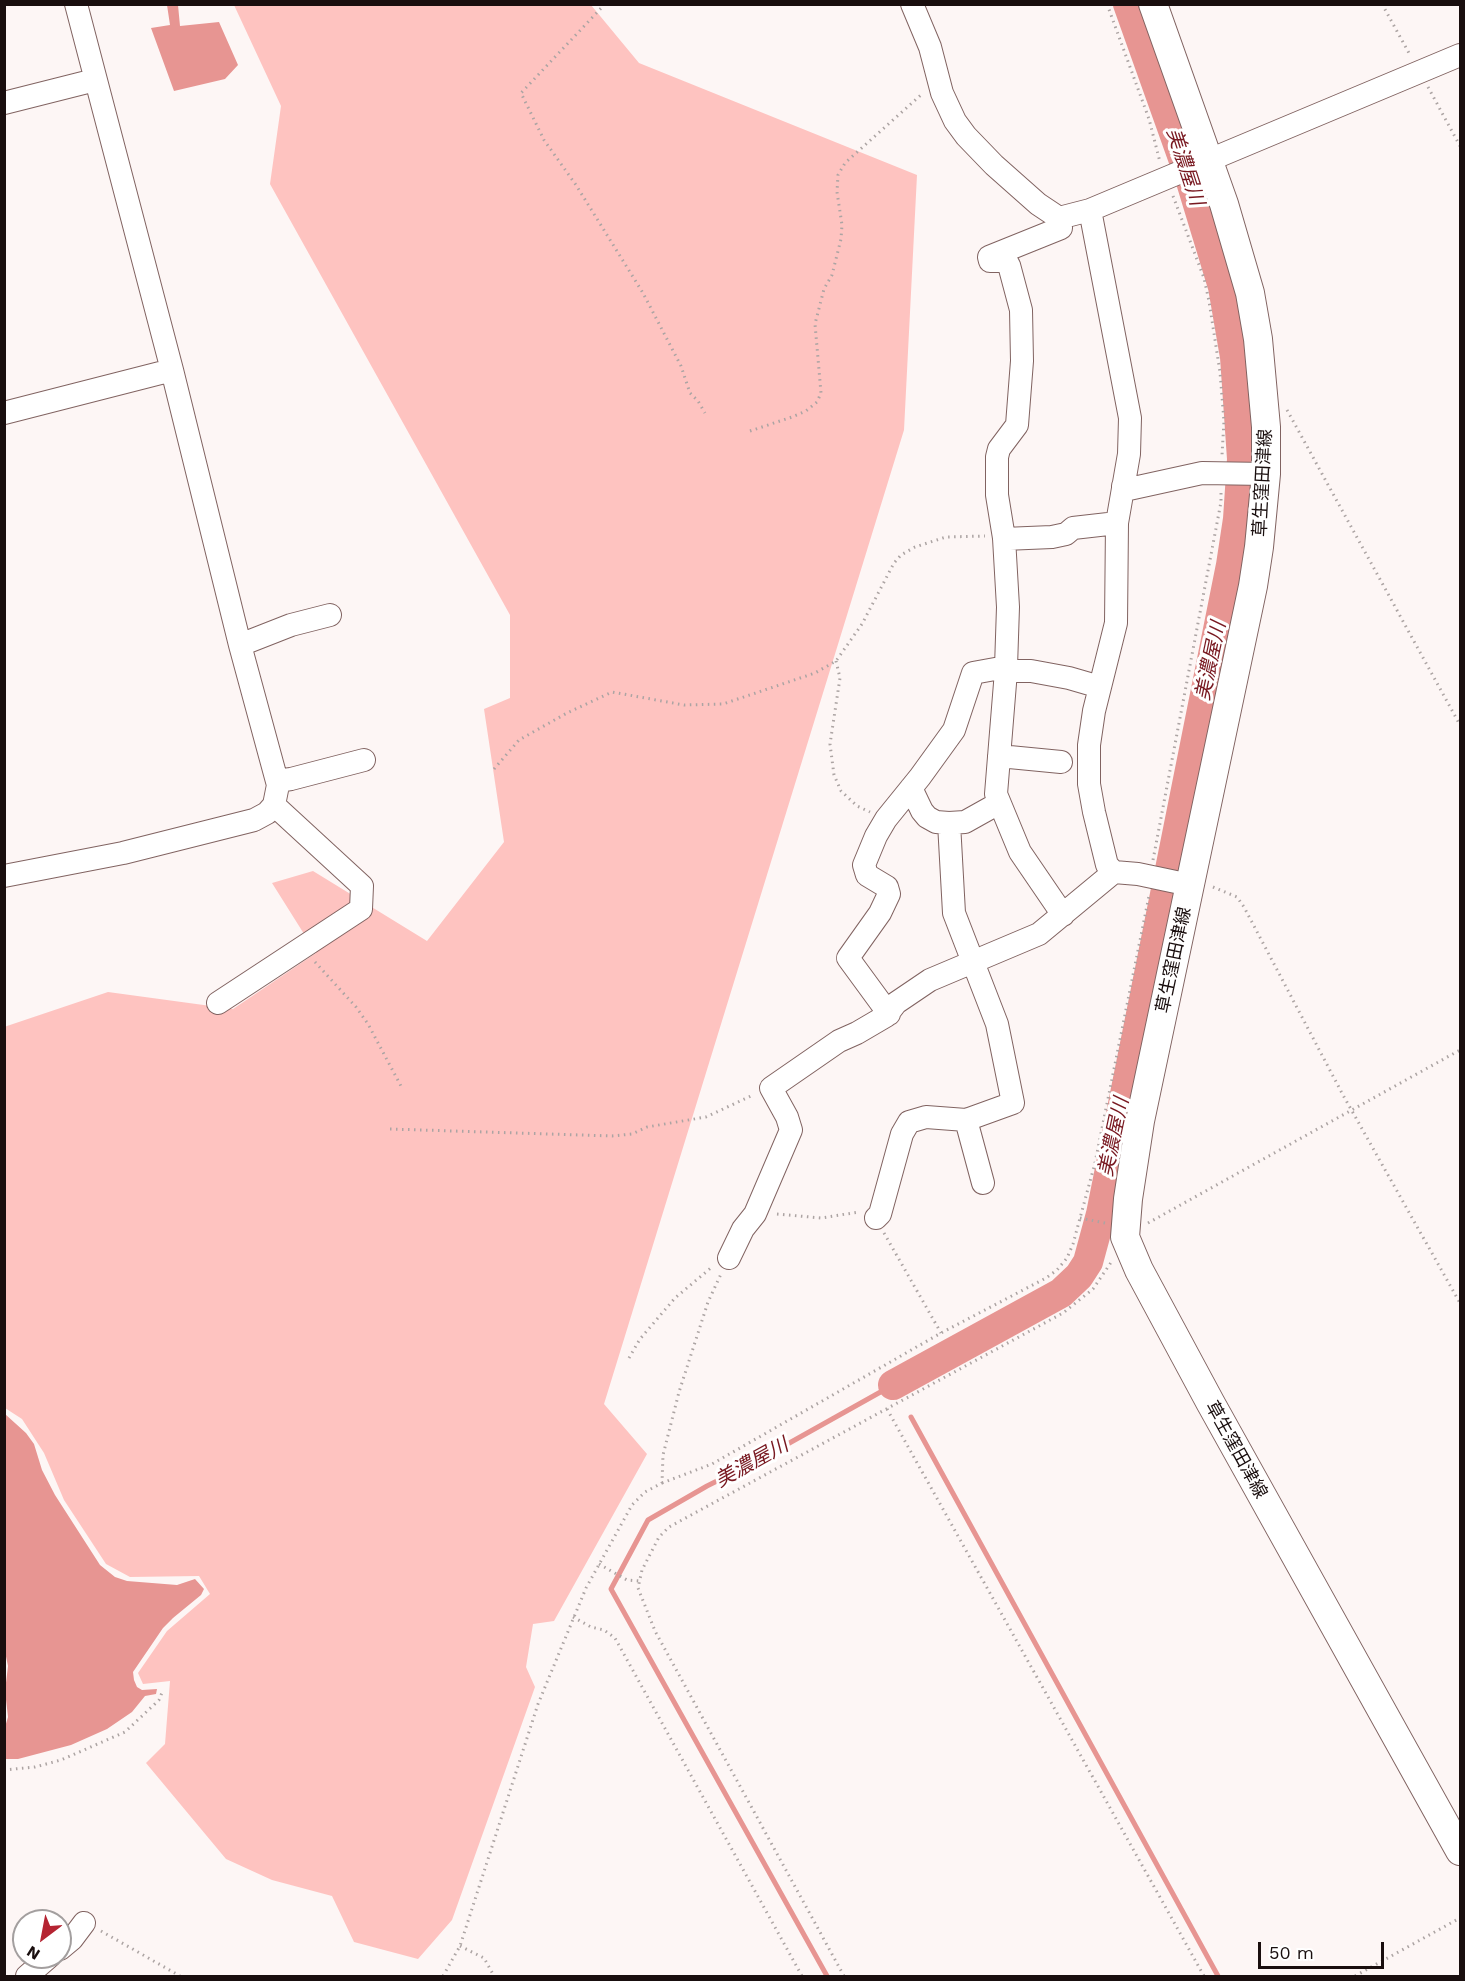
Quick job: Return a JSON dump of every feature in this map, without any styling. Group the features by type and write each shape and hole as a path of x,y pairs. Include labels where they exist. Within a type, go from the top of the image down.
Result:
{"main road":[{"name":"草生窪田津線","path":"1153,4 1204,162 1224,204 1250,293 1258,339 1266,427 1260,474 1259,547 1253,586 1140,1122 1128,1199 1125,1237 1139,1270 1210,1402 1461,1851"}],"street":[{"path":"4,876 112,855 254,820 274,806 278,785 76,4"},
{"path":"912,4 930,47 948,108 966,136 1038,204 1059,218 1061,228 989,257 990,261 1003,261 1009,265 1021,310 1023,361 1017,425 999,449 997,458 1008,607 1006,669 996,794 1020,852 1063,915"},
{"path":"1059,218 1090,210 1461,55"},
{"path":"4,103 95,80"},
{"path":"1090,210 1130,408 1129,454 1117,524 1116,623 1089,745 1089,784 1107,866 1114,872 1191,882"},
{"path":"4,413 172,370"},
{"path":"1123,486 1129,489 1202,473 1260,474"},
{"path":"1003,534 1052,537 1066,534 1073,528 1117,524"},
{"path":"240,645 291,625 330,615"},
{"path":"889,1014 848,958 880,913 889,894 887,887 867,875 864,865 886,819 954,730 974,673 1006,669 1031,671 1100,687"},
{"path":"999,756 1060,762"},
{"path":"277,781 364,760"},
{"path":"911,788 927,817 936,822 950,824 965,822 999,802"},
{"path":"218,1003 361,909 362,886 274,806"},
{"path":"876,1218 880,1214 902,1134 909,1122 926,1117 966,1120 1013,1103 997,1024 954,913 950,824"},
{"path":"729,1258 743,1230 755,1214 791,1130 771,1088 838,1041 857,1033 889,1014 896,1003 930,980 1039,934 1114,872"},
{"path":"966,1120 983,1183"},
{"path":"72,1939 84,1923"}],"path":[{"path":"605,4 521,93 544,140 576,185 643,293 681,366 690,393 705,413"},
{"path":"750,430 792,417 806,411 817,402 821,393 815,324 824,289 832,275 841,239 838,175 845,164 939,80"},
{"path":"1262,386 1283,402 1461,725"},
{"path":"494,769 519,740 567,713 612,692 684,705 723,704 815,673 836,661 861,624 894,563 902,555 915,547 946,537 1003,534"},
{"path":"836,661 840,678 830,744 834,776 841,791 857,806 886,819"},
{"path":"1191,882 1220,889 1237,897 1461,1303"},
{"path":"303,947 368,1024 402,1088"},
{"path":"844,1977 655,1631 638,1588 642,1570 658,1537 669,1527 1063,1313 1083,1298 1100,1280 1125,1237 1138,1228 1461,1050"},
{"path":"390,1129 604,1136 632,1134 647,1127 706,1116 771,1088"},
{"path":"755,1214 821,1218 854,1212 873,1214 941,1333"},
{"path":"629,1358 640,1340 675,1298 715,1265 729,1258"},
{"path":"443,1977 460,1946 538,1704 573,1617 632,1504 645,1492 662,1483 663,1455 679,1392 708,1302 729,1258"},
{"path":"887,1409 1203,1977"},
{"path":"599,1564 627,1580 640,1581"},
{"path":"573,1617 591,1627 604,1630 615,1638 802,1977"},
{"path":"4,1770 35,1767 61,1760 125,1731 153,1706 164,1690"},
{"path":"1355,1977 1461,1918"},
{"path":"84,1923 180,1977"},
{"path":"460,1946 484,1958 494,1977"}],"shaded area":[{"path":"167,5 178,5 180,26 219,22 238,65 225,79 174,91 151,28 170,25"},
{"path":"234,5 591,5 639,63 917,175 904,430 604,1404 647,1454 554,1621 533,1624 526,1667 535,1687 452,1920 418,1959 354,1942 332,1896 272,1880 226,1859 146,1763 165,1744 170,1681 143,1684 138,1673 167,1631 210,1594 199,1576 130,1577 106,1564 64,1500 44,1453 22,1419 5,1408 4,1027 108,992 233,1009 316,953 272,883 313,871 427,941 504,842 484,709 510,698 510,615 270,184 281,106"},
{"path":"5,1414 26,1433 34,1444 42,1470 55,1495 100,1565 115,1577 127,1581 177,1585 195,1579 204,1589 201,1595 163,1628 133,1672 137,1687 142,1690 157,1689 156,1694 145,1696 132,1712 107,1729 71,1745 18,1759 4,1759 5,1727 8,1717 5,1691 8,1666 4,1647"}],"waterway":[{"name":"美濃屋川","path":"893,1385 1061,1293 1079,1276 1088,1262 1101,1214 1231,565 1238,519 1242,459 1235,357 1223,287 1189,175 1128,4"},
{"name":"美濃屋川","path":"827,1976 611,1589 648,1520 893,1385 897,1392"},
{"path":"911,1417 1218,1976"}]}
